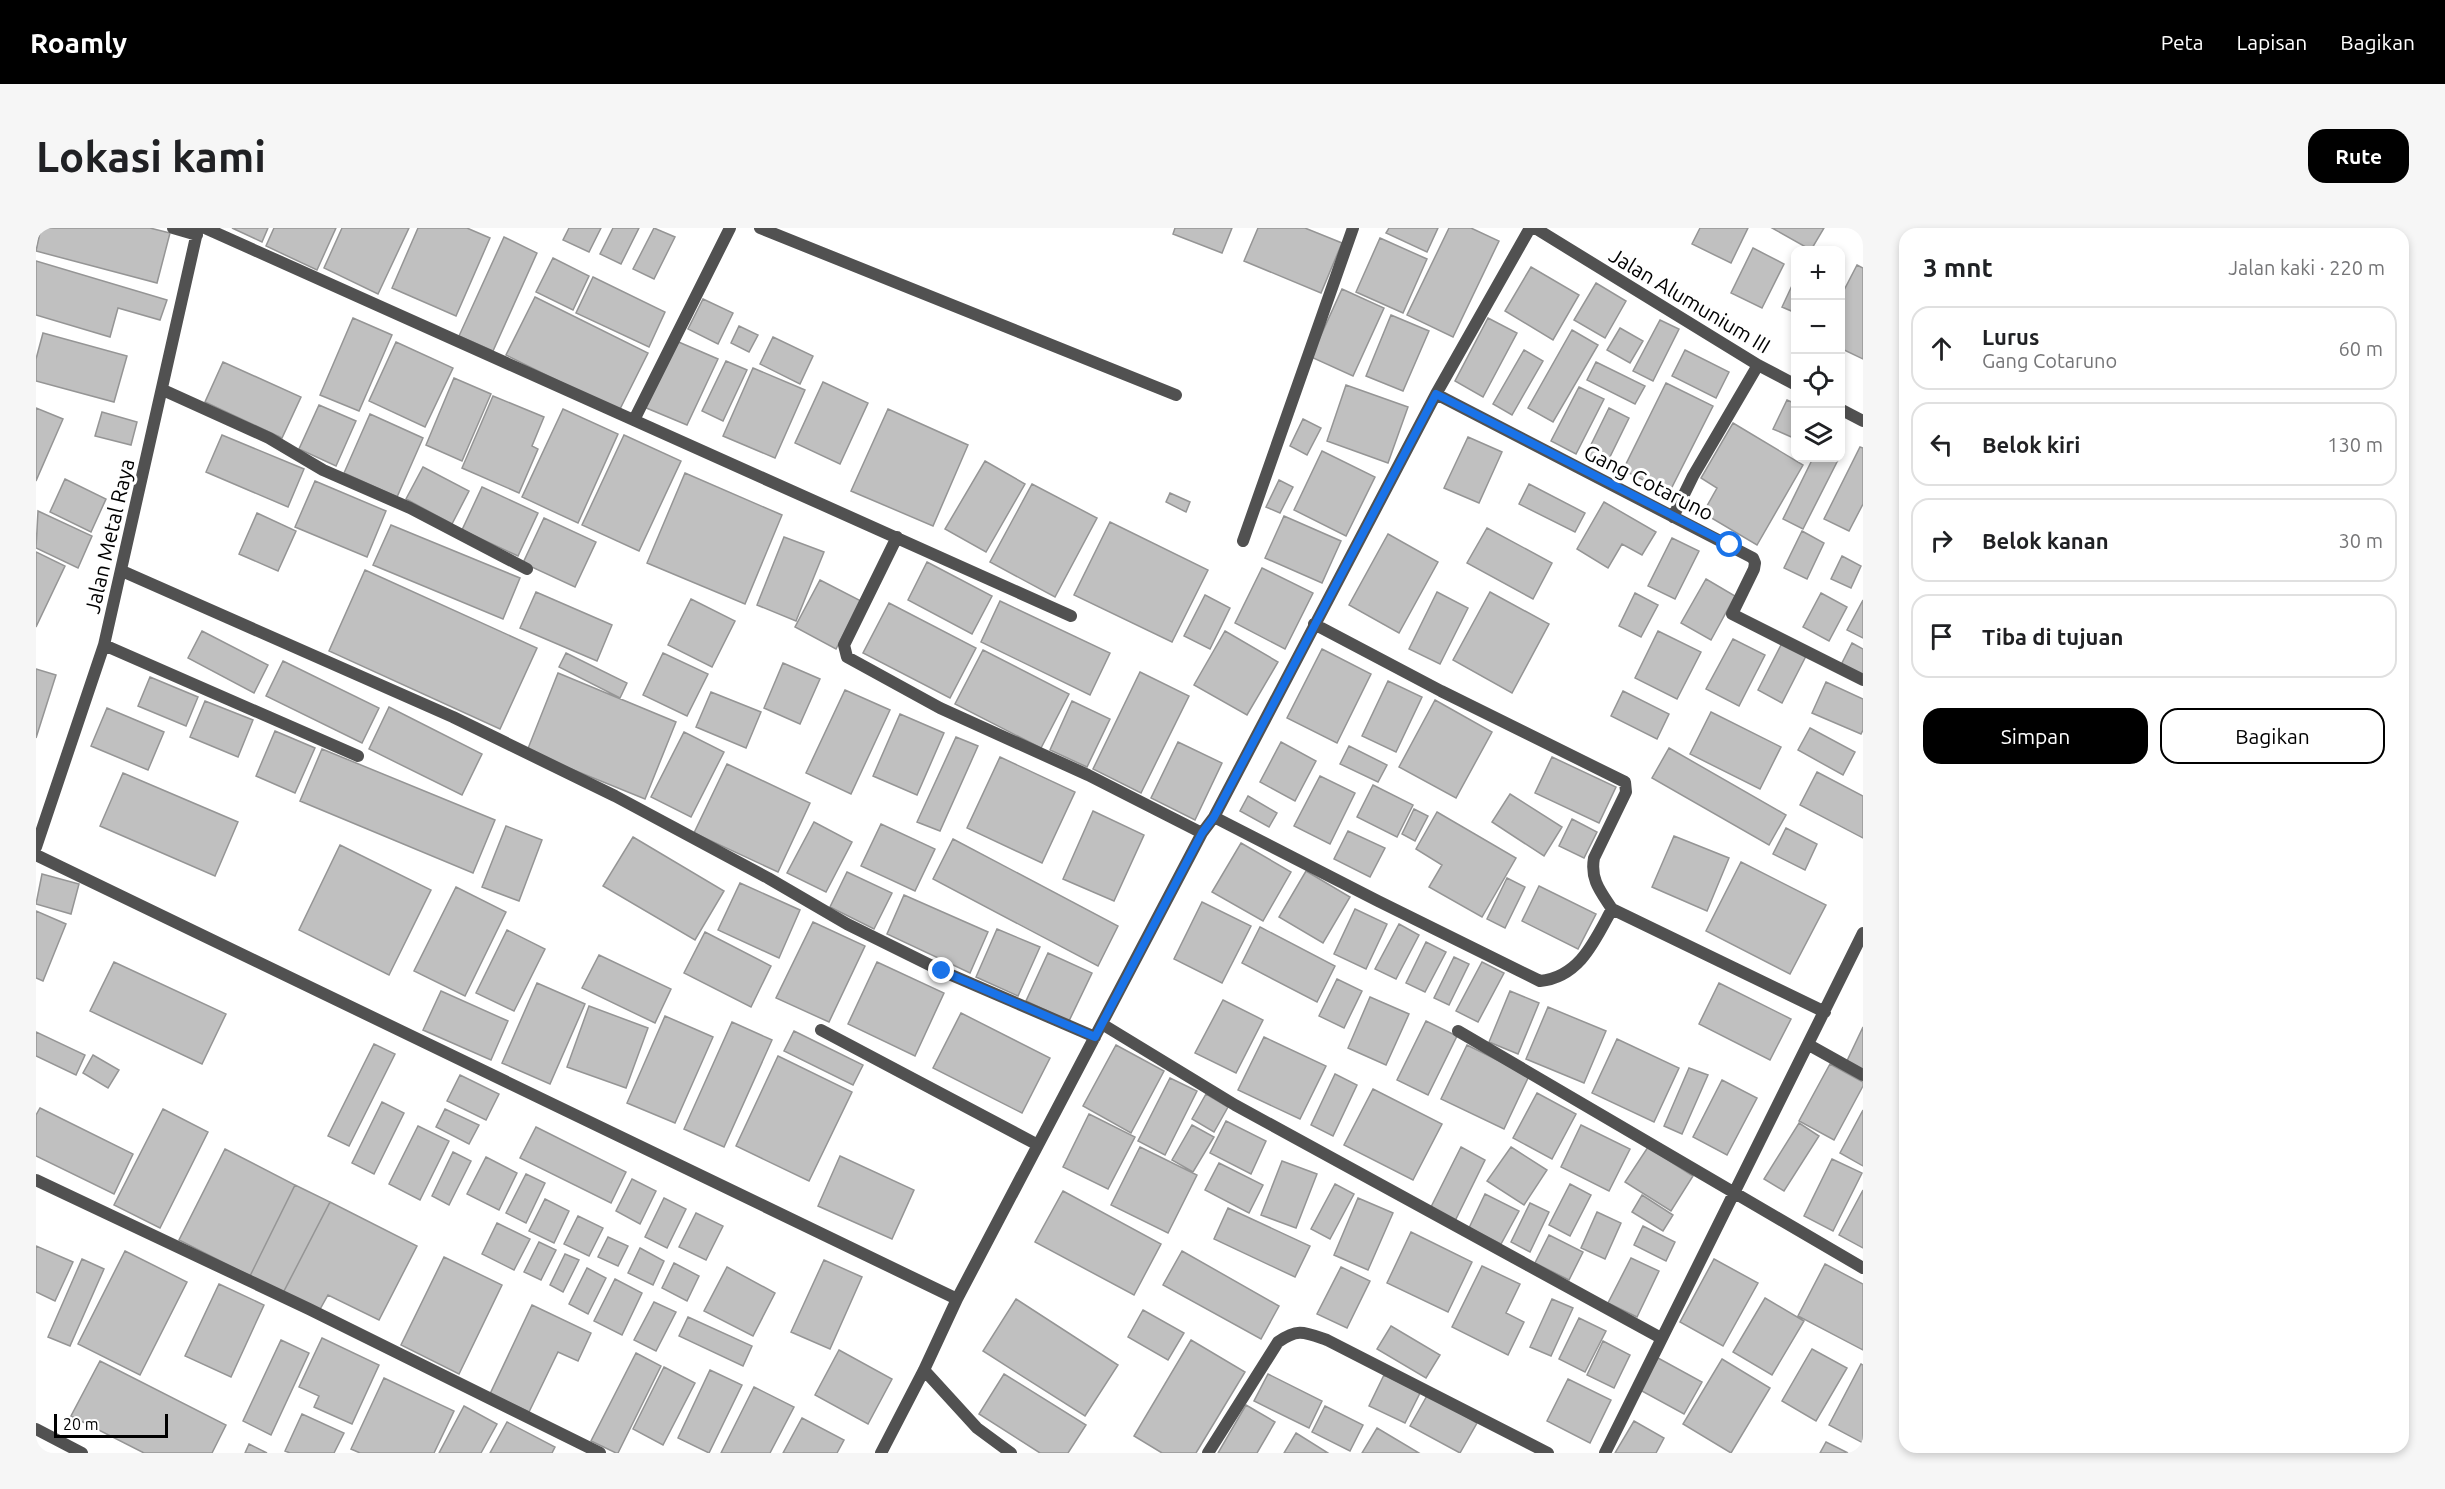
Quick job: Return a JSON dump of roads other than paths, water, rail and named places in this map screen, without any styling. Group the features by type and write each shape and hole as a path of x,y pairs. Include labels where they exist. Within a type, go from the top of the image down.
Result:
{"street":[{"path":"173,228 200,230 634,420 1071,616"},
{"path":"634,420 730,228"},
{"path":"760,228 1176,395"},
{"path":"1244,541 1353,228"},
{"path":"881,1453 924,1370 957,1299 1202,833 1214,817 1436,394 1533,228"},
{"name":"Jalan Alumunium III","path":"1533,228 1758,365 1791,382"},
{"name":"Jalan Metal Raya","path":"36,847 40,822 104,645 200,230"},
{"path":"1673,517 1693,476 1758,365"},
{"path":"163,390 269,438 323,470 410,508 527,569"},
{"name":"Gang Cotaruno","path":"1436,394 1753,558 1754,568 1732,614 1863,680"},
{"path":"1845,412 1863,421"},
{"path":"897,537 844,645 847,657 940,708 1088,775 1202,833"},
{"path":"122,571 453,717 615,796 942,971 1095,1037"},
{"path":"1314,624 1441,691 1624,782 1626,792 1594,858 1593,865 1596,886 1612,909 1824,1012"},
{"path":"104,645 358,756"},
{"path":"1214,817 1540,981 1553,980 1580,963 1612,909"},
{"path":"36,855 957,1299"},
{"path":"1605,1453 1660,1338 1734,1195 1863,933"},
{"path":"1102,1024 1235,1105 1660,1338"},
{"path":"821,1030 1038,1145"},
{"path":"1458,1031 1734,1195 1863,1268"},
{"path":"1809,1045 1863,1075"},
{"path":"36,1180 309,1310 600,1453"},
{"path":"1208,1453 1278,1342 1292,1332 1309,1334 1327,1340 1548,1453"},
{"path":"924,1370 977,1428 1011,1453"},
{"path":"36,1430 82,1453"}]}
